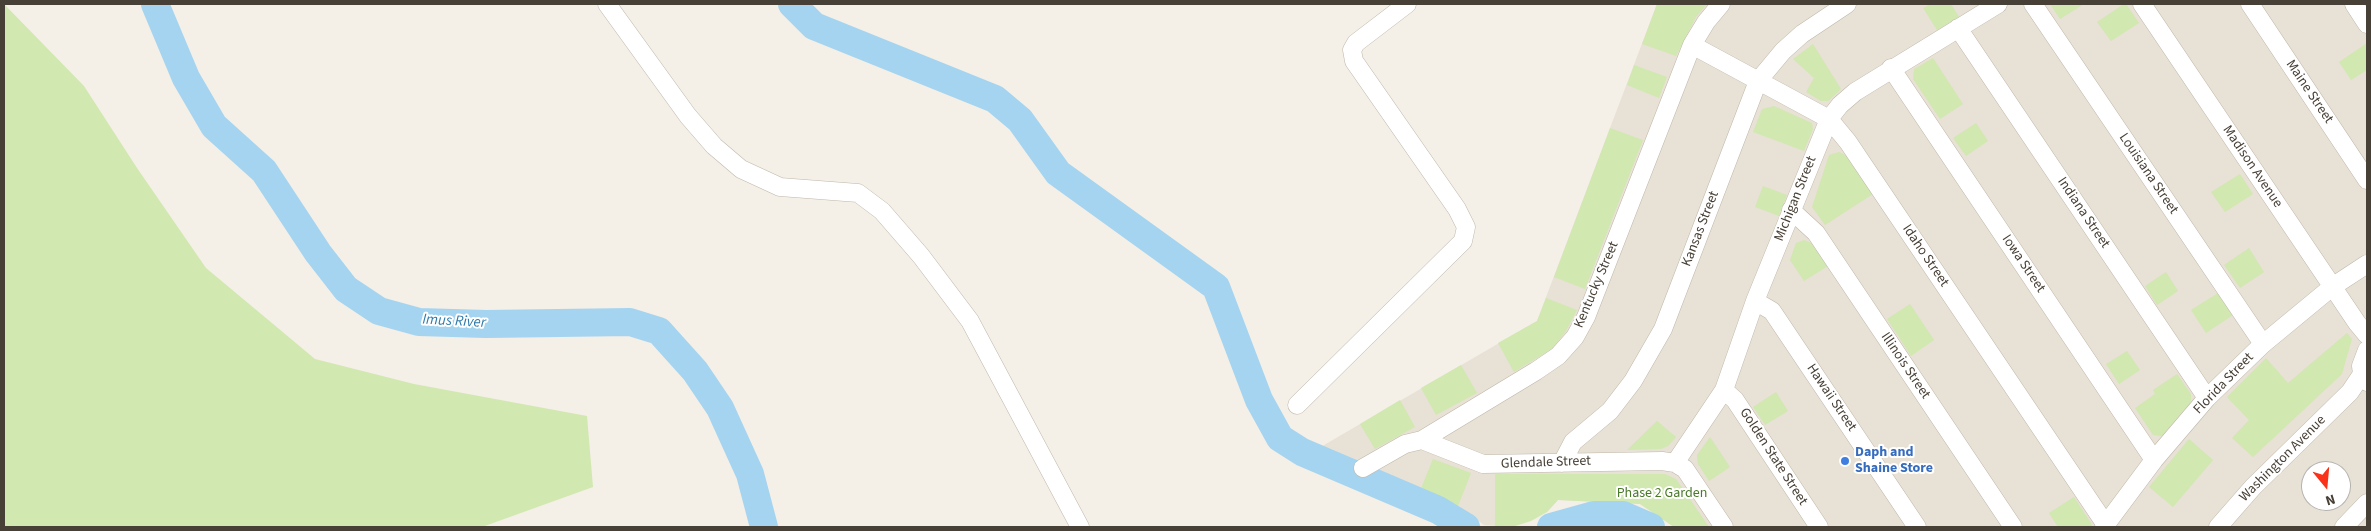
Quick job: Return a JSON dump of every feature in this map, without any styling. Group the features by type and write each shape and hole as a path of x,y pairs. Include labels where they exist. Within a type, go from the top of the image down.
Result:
{"street":[{"path":"607,4 688,116 714,146 741,169 780,187 858,193 882,211 921,256 970,321 991,357 1080,527"},
{"path":"1297,405 1463,241 1466,227 1457,209 1354,61 1352,50 1356,43 1407,4"},
{"name":"Kentucky Street","path":"1362,468 1405,444 1422,440 1536,371 1558,356 1575,337 1590,308 1692,45 1706,22 1721,4"},
{"name":"Kansas Street","path":"1562,462 1573,442 1610,410 1633,381 1654,347 1663,329 1758,81 1782,51 1802,34 1846,4"},
{"name":"Michigan Street","path":"1675,463 1724,390 1755,301 1829,119 1840,105 1891,68 1998,4"},
{"name":"Louisiana Street","path":"2032,4 2263,344"},
{"name":"Madison Avenue","path":"2142,4 2332,287 2366,342"},
{"name":"Maine Street","path":"2250,4 2367,180"},
{"path":"2354,4 2367,24"},
{"name":"Indiana Street","path":"1958,28 2207,398"},
{"name":"Idaho Street","path":"1692,45 1829,119 1848,142 2105,526"},
{"name":"Iowa Street","path":"1891,68 2154,460"},
{"name":"Illinois Street","path":"1791,210 1816,233 2013,527"},
{"name":"Florida Street","path":"2105,526 2154,460 2207,398 2263,344 2332,287 2367,264"},
{"name":"Hawaii Street","path":"1755,301 1772,311 1918,527"},
{"path":"2366,342 2362,359 2366,381"},
{"name":"Washington Avenue","path":"2218,527 2253,487 2350,392 2366,381"},
{"name":"Golden State Street","path":"1724,390 1735,400 1819,527"},
{"name":"Glendale Street","path":"1422,440 1483,464 1662,461 1675,463"},
{"path":"1675,463 1685,469 1724,527"},
{"path":"2344,527 2367,503"}],"shaded area":[{"path":"1657,4 2367,4 2367,527 1674,527 1640,504 1558,500 1547,512 1512,527 1484,525 1458,506 1353,464 1319,448 1537,321"}],"green space":[{"path":"4,4 84,86 137,168 206,268 315,359 414,384 587,416 593,487 482,527 4,527"},
{"path":"1657,4 1707,4 1696,17 1676,56 1642,44"},
{"path":"1931,4 1951,4 1959,17 1937,30 1923,8"},
{"path":"2050,4 2084,4 2060,19"},
{"path":"2126,4 2139,23 2111,41 2097,22"},
{"path":"2367,43 2367,70 2351,80 2339,62"},
{"path":"1813,44 1841,89 1828,101 1821,101 1806,92 1814,78 1793,59"},
{"path":"1933,58 1963,104 1940,119 1913,79 1914,69"},
{"path":"1634,65 1667,77 1659,98 1627,85"},
{"path":"1774,106 1812,123 1813,129 1804,151 1753,132 1762,109"},
{"path":"1976,123 1988,141 1966,156 1953,138"},
{"path":"1610,128 1643,140 1585,289 1554,277"},
{"path":"1839,152 1847,156 1873,194 1825,225 1812,207 1829,155"},
{"path":"2240,174 2253,194 2225,212 2211,192"},
{"path":"1763,186 1787,195 1779,216 1755,207"},
{"path":"1804,240 1814,244 1828,266 1804,281 1790,260 1796,243"},
{"path":"2249,248 2264,272 2240,288 2224,265"},
{"path":"2166,272 2178,291 2157,305 2145,286"},
{"path":"2218,293 2233,315 2206,333 2191,310"},
{"path":"1546,298 1577,310 1566,331 1552,349 1514,372 1498,343 1537,321"},
{"path":"1910,304 1934,340 1911,356 1887,319"},
{"path":"2347,333 2352,339 2342,374 2253,457 2232,438 2249,420 2227,397 2266,358 2288,383"},
{"path":"2127,351 2140,370 2119,384 2106,364"},
{"path":"1461,365 1477,393 1436,415 1421,388"},
{"path":"2177,374 2191,394 2191,402 2162,436 2153,435 2135,408 2155,394 2153,390"},
{"path":"1776,392 1788,411 1765,425 1753,407"},
{"path":"1400,400 1415,427 1375,449 1360,424"},
{"path":"1657,421 1676,437 1668,446 1661,449 1627,450"},
{"path":"1710,437 1730,467 1709,481 1698,464 1697,455"},
{"path":"2189,439 2213,460 2173,507 2149,487"},
{"path":"1433,459 1471,473 1458,506 1420,491"},
{"name":"Phase 2 Garden","path":"1495,474 1665,474 1676,479 1709,527 1674,527 1640,504 1558,500 1547,512 1531,521 1512,527 1495,526"},
{"path":"2074,497 2092,527 2058,527 2049,513"}],"waterway":[{"name":"Imus River","path":"155,4 186,78 214,126 264,171 318,253 346,289 379,311 419,322 486,324 630,322 659,331 695,371 720,408 750,474 764,527"},
{"path":"792,4 814,26 995,99 1020,120 1058,173 1216,287 1259,400 1280,438 1302,452 1438,510 1466,527"},
{"path":"1551,527 1594,515 1623,515 1651,527"}],"place":[{"name":"Daph and Shaine Store","path":"1845,461"}]}
